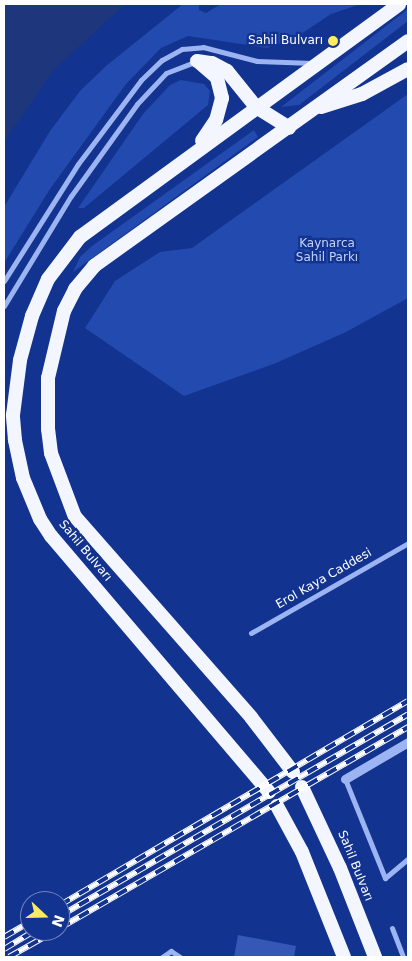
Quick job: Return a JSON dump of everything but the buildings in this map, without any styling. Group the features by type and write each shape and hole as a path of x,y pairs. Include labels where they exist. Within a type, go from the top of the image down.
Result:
{"highway":[{"name":"Sahil Bulvarı","path":"269,792 51,536 26,485 15,440 15,390 26,336 56,263 80,237 196,149 399,4"},
{"name":"Sahil Bulvarı","path":"293,772 251,717 75,517 51,452 46,402 57,330 64,311 84,278 94,266 408,41"},
{"path":"197,61 212,63 227,71 256,107 288,128"},
{"path":"196,149 216,120 222,98 216,78 197,61"},
{"path":"311,110 362,94 408,69"},
{"name":"Sahil Bulvarı","path":"302,787 340,868 375,957"},
{"path":"277,806 298,843 344,957"}],"street":[{"path":"4,281 78,164 141,80 162,60 182,49 203,47 257,61 318,63"},
{"path":"4,306 71,196 137,104 166,73 197,61"},
{"name":"Erol Kaya Caddesi","path":"251,633 408,543"},
{"path":"408,742 345,779 385,878 408,859"},
{"path":"392,928 403,957"},
{"path":"162,957 171,951 180,957"}],"green space":[{"path":"183,4 199,4 199,10 206,13 221,4 361,4 331,14 295,38 267,48 188,36 161,48 126,84 50,189 4,263 4,207 50,131 80,91 106,66"},
{"path":"408,9 408,21 299,105 281,107"},
{"path":"181,80 204,84 210,91 208,105 84,208 78,208 143,114 170,85"},
{"name":"Kaynarca Sahil Parkı","path":"408,94 408,298 346,332 276,363 184,396 85,328 115,281 160,252 192,248"},
{"path":"254,130 258,137 73,272 80,257 92,246"}],"shaded area":[{"path":"4,4 125,4 53,71 4,142"}],"railway":[{"path":"70,899 408,701"},
{"path":"70,910 408,714"},
{"path":"70,922 408,727"},
{"path":"4,937 20,928"},
{"path":"4,949 20,939"},
{"path":"9,957 37,941"}],"place":[{"name":"Sahil Bulvarı","path":"333,41"}]}
